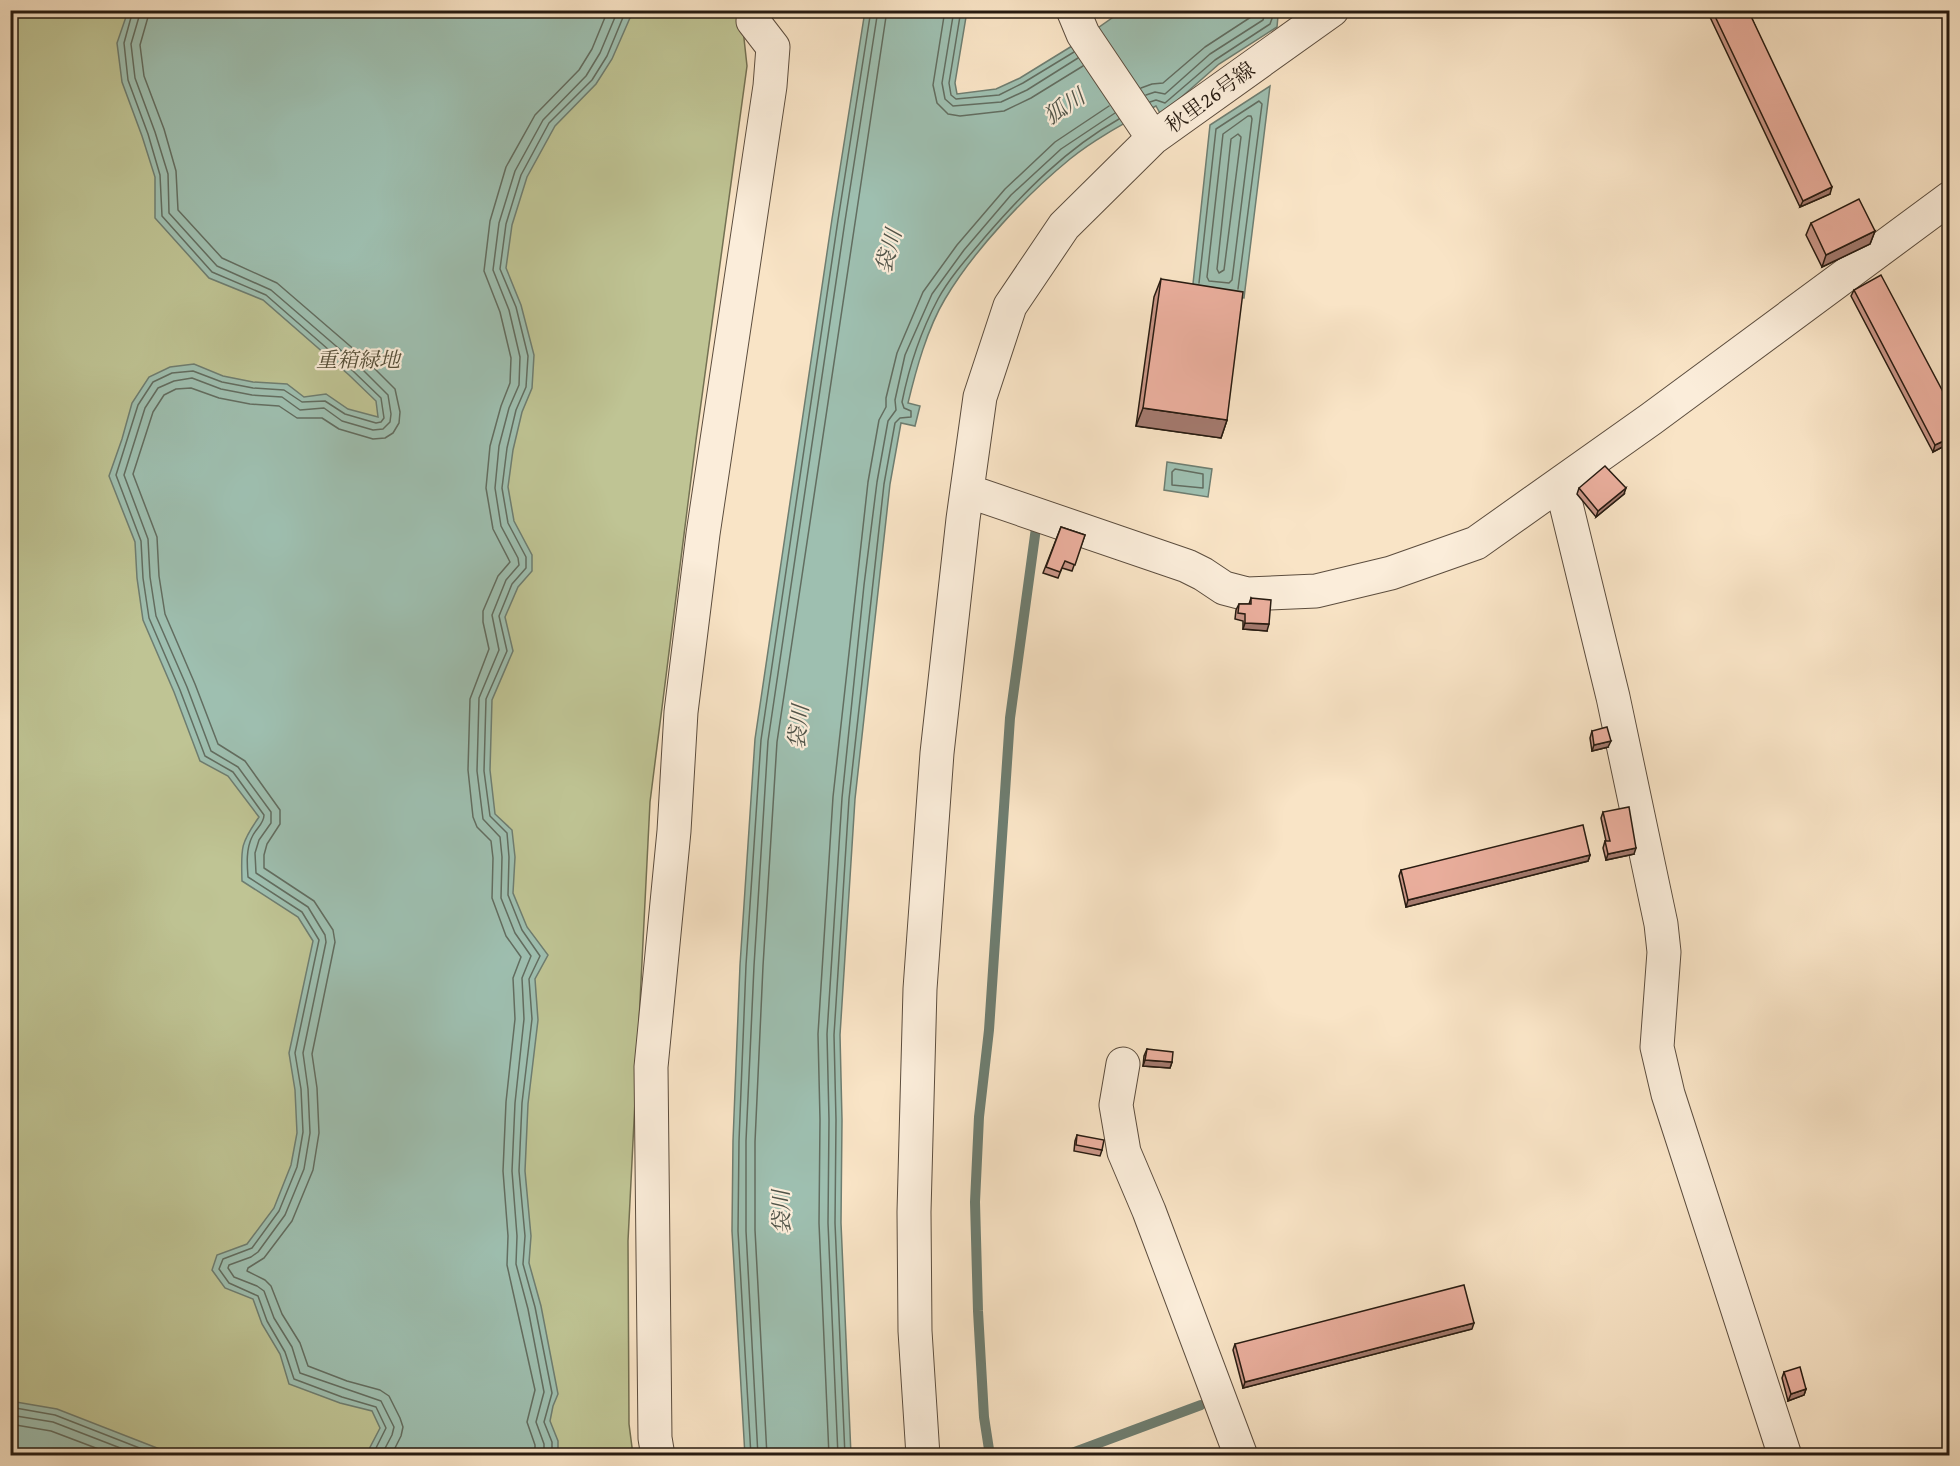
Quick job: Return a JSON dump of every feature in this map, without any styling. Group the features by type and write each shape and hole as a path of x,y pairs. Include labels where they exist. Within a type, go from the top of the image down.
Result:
{"street":[{"path":"658,1455 655,1438 651,1066 674,831 682,700 703,534 771,86 773,47 753,21 754,10"},
{"name":"秋里26号線","path":"1078,22 1146,127 1332,10"},
{"path":"923,1455 915,1331 914,1212 920,989 937,753 963,519 980,397 1010,306 1064,226 1146,127"},
{"path":"968,491 1187,566 1203,573 1224,588 1247,594 1316,591 1391,573 1476,543 1561,484 1950,198"},
{"path":"1561,484 1613,697 1661,924 1664,952 1657,1047 1668,1094 1785,1455"},
{"path":"1123,1064 1116,1105 1124,1152 1149,1211 1241,1455"}],"green space":[{"name":"重箱緑地","path":"10,11 741,11 747,66 650,802 628,1241 629,1424 633,1455 11,1455"}],"water":[{"path":"128,11 633,11 612,59 596,84 555,126 527,177 512,225 506,268 521,305 534,355 532,388 522,412 513,450 508,487 514,521 532,555 532,571 518,587 505,617 513,651 492,700 490,770 495,814 512,830 515,857 513,893 527,927 548,955 535,979 538,1020 528,1104 525,1171 531,1236 529,1263 541,1306 558,1394 550,1421 558,1441 558,1455 366,1455 380,1428 372,1411 340,1403 289,1384 280,1354 262,1324 253,1299 225,1288 212,1270 217,1255 247,1244 274,1208 291,1165 297,1133 295,1090 289,1053 313,941 298,917 242,881 243,847 259,817 228,776 200,761 143,620 135,542 109,476 132,403 149,377 170,367 194,364 223,376 253,382 287,384 304,397 326,394 348,409 378,417 376,401 349,375 263,300 209,278 155,218 155,177 122,82 117,43"},
{"path":"865,11 967,11 955,83 957,94 996,89 1020,78 1072,46 1122,11 1288,11 1278,16 1277,27 1219,64 1161,115 1156,106 1090,144 1053,173 1002,224 957,280 927,336 908,403 920,406 915,426 901,423 890,484 855,799 840,1035 841,1223 851,1455 745,1456 732,1231 733,1141 740,965 755,739"},
{"path":"1270,86 1244,298 1192,293 1210,125"},
{"path":"1167,462 1212,469 1208,497 1164,490"},
{"path":"10,1401 57,1409 175,1455 11,1455"}],"building":[{"path":"1712,10 1748,10 1832,187 1803,201"},
{"path":"1859,199 1875,231 1826,255 1811,223"},
{"path":"1881,275 1950,405 1950,438 1935,445 1854,290"},
{"path":"1161,279 1243,292 1227,420 1143,408"},
{"path":"1605,466 1626,488 1598,511 1579,488"},
{"path":"1061,527 1085,535 1075,565 1065,561 1060,572 1046,567"},
{"path":"1251,598 1271,600 1269,624 1245,623 1245,614 1238,613 1239,604 1251,604"},
{"path":"1607,727 1611,741 1594,745 1592,731"},
{"path":"1629,807 1636,848 1608,854 1605,841 1610,841 1603,812"},
{"path":"1583,825 1590,855 1408,900 1401,870"},
{"path":"1147,1049 1173,1052 1172,1062 1145,1060"},
{"path":"1077,1135 1104,1140 1102,1150 1076,1145"},
{"path":"1464,1285 1474,1323 1245,1382 1235,1344"},
{"path":"1800,1367 1806,1389 1791,1394 1784,1372"}],"waterway":[{"path":"990,1456 984,1417 978,1311 975,1202 979,1117 989,1030 1010,718 1036,528"},
{"path":"1064,1456 1201,1405"}],"water label":[{"name":"狐川","path":"1064,106"},
{"name":"袋川","path":"888,251"},
{"name":"袋川","path":"798,727"},
{"name":"袋川","path":"781,1212"}]}
